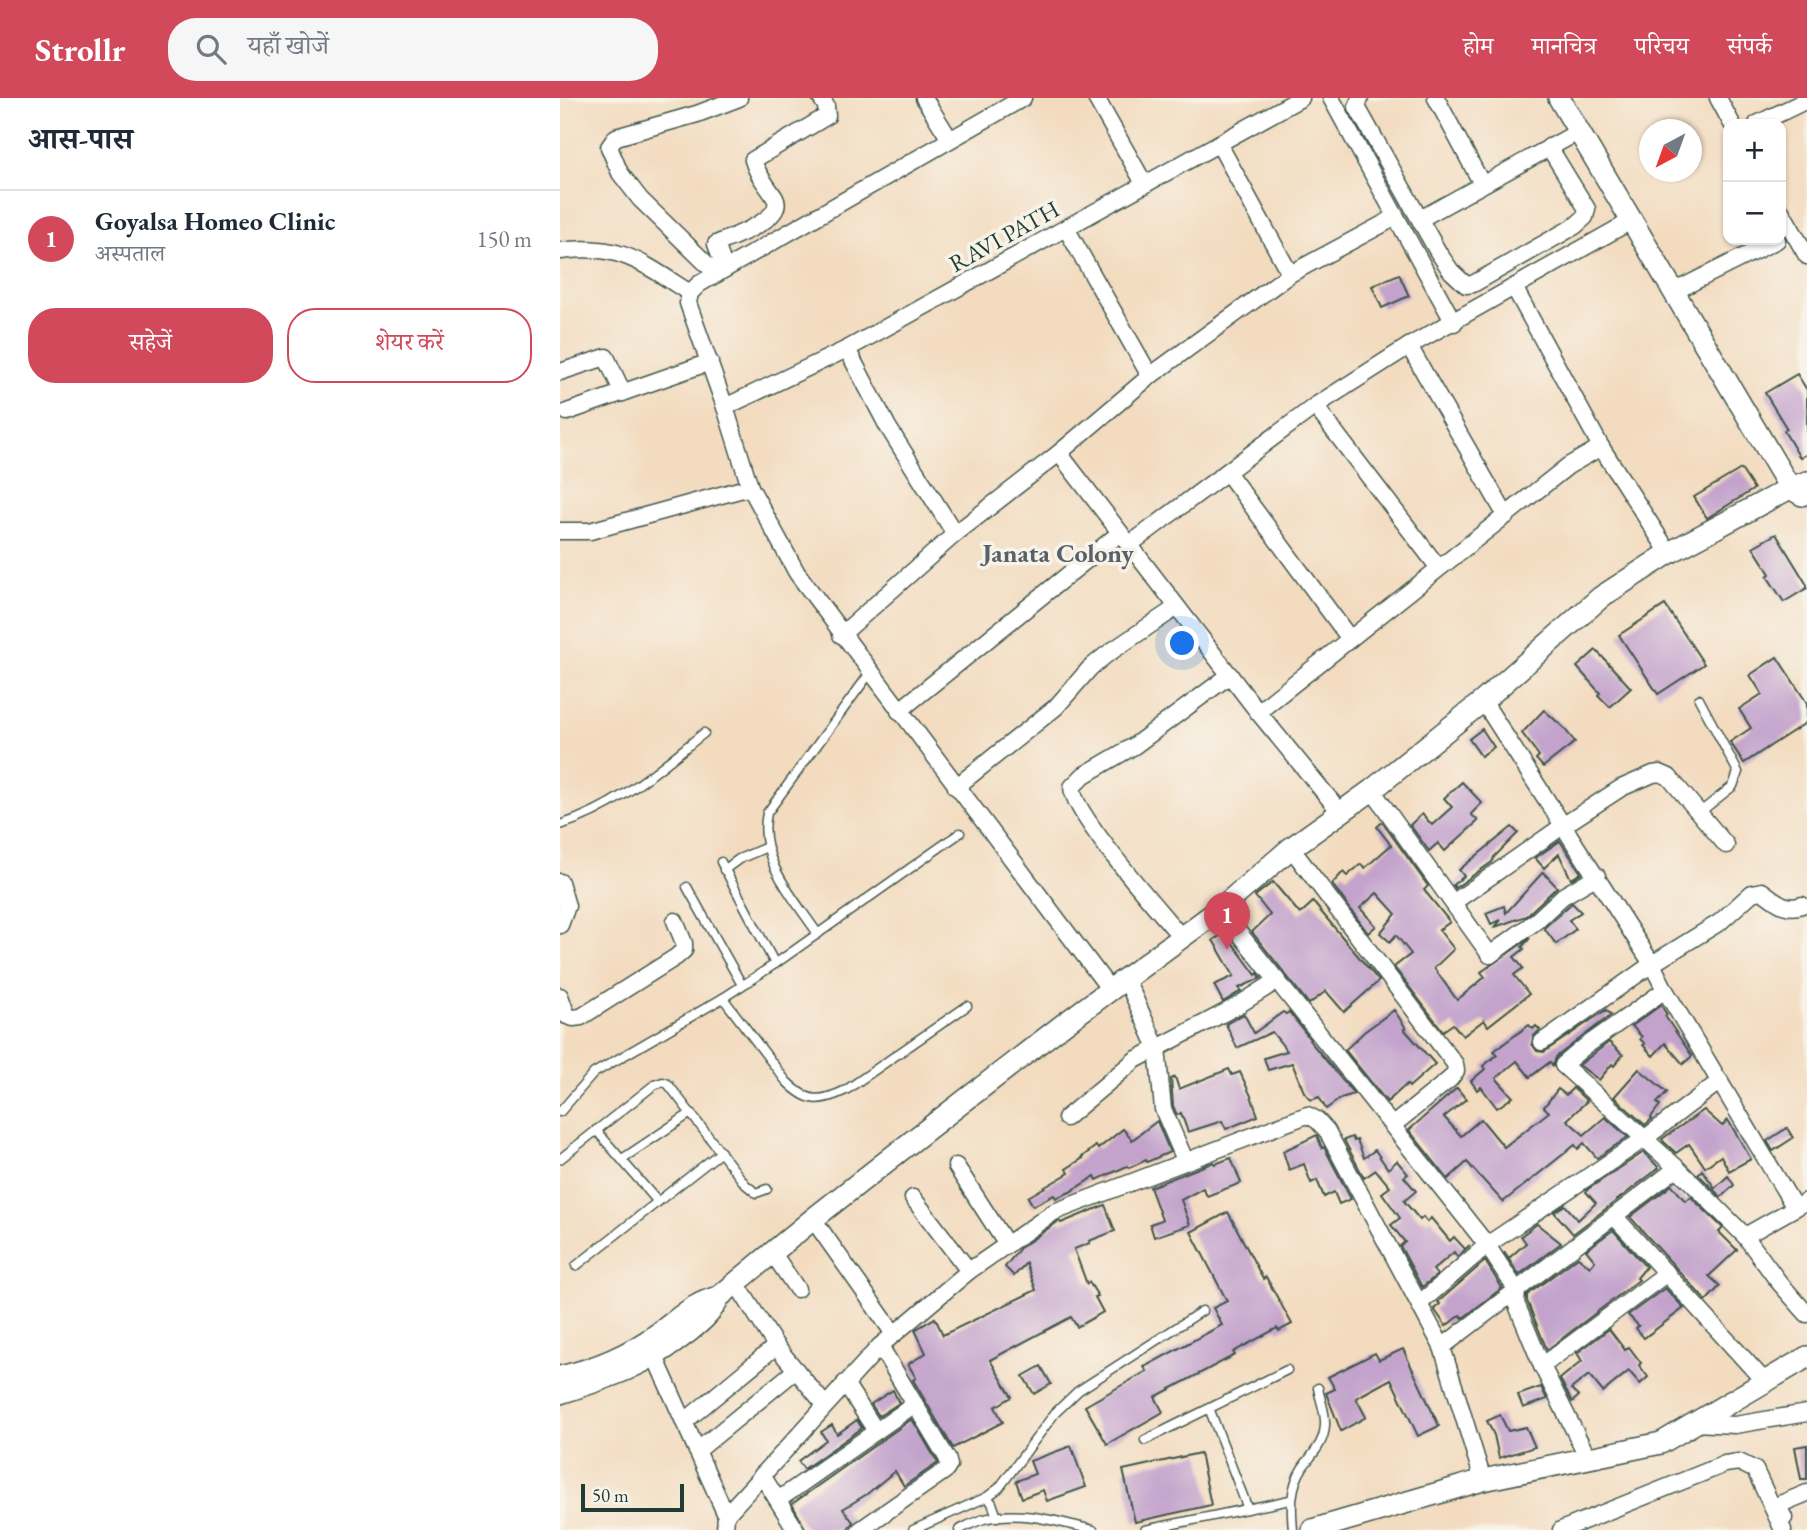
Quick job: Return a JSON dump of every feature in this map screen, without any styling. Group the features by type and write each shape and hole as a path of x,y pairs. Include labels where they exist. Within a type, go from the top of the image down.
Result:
{"street":[{"path":"691,98 697,114"},
{"path":"721,271 697,254 640,199 620,173 609,147 616,137 697,114 739,98"},
{"path":"697,254 769,219 776,211 777,202 756,171 753,160 827,116 826,106 821,98"},
{"path":"925,98 949,138"},
{"path":"1023,98 949,138 699,284 690,293 688,303 750,487 797,573 956,787 1119,985 1157,1048 1163,1110 1185,1160"},
{"path":"1096,98 1145,185"},
{"name":"RAVI PATH","path":"725,407 847,349 1301,98"},
{"path":"1331,98 1454,323"},
{"path":"1360,98 1357,107 1438,252 1466,285 1473,285 1550,238 1575,226 1585,217 1587,209 1549,148"},
{"path":"1436,98 1482,184"},
{"path":"560,1393 630,1369 661,1346 702,1301 719,1297 813,1219 1064,1024 1182,938 1292,848 1372,790 1483,701 1601,597 1669,554 1801,489 1672,292 1559,98"},
{"path":"1718,98 1729,119"},
{"path":"1767,119 1807,100"},
{"path":"1420,219 1578,132"},
{"path":"1359,148 1376,139"},
{"path":"1219,144 1290,274"},
{"path":"841,635 955,534 1059,453 1150,376 1290,274 1396,217"},
{"path":"899,711 1124,539 1227,472 1315,406 1409,346 1454,323 1631,220"},
{"path":"1066,228 1150,376"},
{"path":"1550,238 1562,260"},
{"path":"1786,239 1807,256"},
{"path":"716,244 721,271"},
{"path":"1672,292 1768,245"},
{"path":"560,251 584,248 620,253 638,260 690,293"},
{"path":"1420,262 1438,252"},
{"path":"1514,287 1601,447 1669,554"},
{"path":"1409,346 1506,516"},
{"path":"847,349 888,428 955,534"},
{"path":"560,372 606,357 622,393"},
{"path":"567,412 710,362"},
{"path":"1315,406 1438,568"},
{"path":"1258,712 1568,466 1601,447"},
{"path":"1059,453 1258,712 1341,813"},
{"path":"1227,472 1350,639"},
{"path":"560,531 590,531 750,487"},
{"path":"956,787 1056,706 1090,668 1177,607"},
{"path":"1182,938 1087,821 1072,787 1084,775 1134,746 1230,675"},
{"path":"1483,701 1597,876 1720,1080 1801,1205 1745,1236"},
{"path":"1454,902 1621,788 1653,774 1660,773 1668,777 1726,845"},
{"path":"1372,790 1490,955 1536,922 1563,896 1597,876"},
{"path":"1292,848 1455,1064 1456,1071 1450,1079 1393,1125"},
{"path":"560,883 566,906 560,925"},
{"path":"1542,1042 1652,964 1720,922 1757,891 1762,891 1784,907 1792,909 1802,905"},
{"path":"1220,909 1487,1245 1517,1291 1516,1303 1542,1366 1588,1458"},
{"path":"560,996 567,1016 581,1017 676,957 684,950 684,943 675,921"},
{"path":"1066,1118 1120,1071 1278,980"},
{"path":"1665,990 1563,1065 1677,1168 1745,1236 1778,1281 1807,1314"},
{"path":"1420,1303 1487,1245 1644,1139 1720,1080"},
{"path":"725,1522 762,1475 880,1346 969,1271 1054,1212 1307,1115 1317,1120 1327,1131 1442,1347 1483,1480"},
{"path":"956,1166 1007,1245"},
{"path":"1442,1347 1677,1168"},
{"path":"913,1198 969,1271"},
{"path":"1615,1217 1765,1382"},
{"path":"813,1219 894,1334"},
{"path":"772,1252 797,1289"},
{"path":"1542,1366 1667,1273"},
{"path":"736,1283 776,1346 825,1405"},
{"path":"560,1377 584,1372 623,1356 661,1346"},
{"path":"661,1346 684,1422 725,1522"},
{"path":"684,1422 776,1346"},
{"path":"860,1530 946,1470 949,1465 880,1346"},
{"path":"1312,1530 1483,1480 1661,1443 1807,1357"},
{"path":"698,1451 796,1370"},
{"path":"845,1383 876,1431"},
{"path":"778,1500 915,1404"},
{"path":"1694,1423 1735,1425 1807,1413"},
{"path":"1561,1530 1725,1464 1739,1462 1755,1470 1783,1530"},
{"path":"762,1475 796,1530"},
{"path":"1789,1530 1778,1505 1807,1493"}],"lane":[{"path":"818,934 772,864 764,828 767,813 870,673"},
{"path":"1699,699 1738,772 1733,786 1699,813"},
{"path":"560,825 593,814 616,802 704,733"},
{"path":"560,1112 594,1073 743,985 960,833"},
{"path":"767,847 723,866 775,964"},
{"path":"687,887 743,985"},
{"path":"723,998 786,1082 798,1093 817,1100 830,1098 846,1090 967,1006"},
{"path":"560,1159 654,1085 663,1082 668,1084 751,1189 756,1193 767,1189"},
{"path":"622,1160 691,1113"},
{"path":"596,1130 658,1202"},
{"path":"576,1266 721,1152"},
{"path":"913,1530 986,1497 999,1488 1055,1413 1078,1391 1202,1311"},
{"path":"1145,1440 1287,1370"},
{"path":"1293,1530 1290,1500 1301,1469 1321,1444 1324,1434 1326,1422 1318,1388"},
{"path":"1209,1408 1248,1508"},
{"path":"986,1497 992,1503 997,1517"},
{"path":"1146,1530 1290,1500"},
{"path":"959,1530 984,1519 997,1517 1035,1517 1093,1530"}],"building":[{"path":"1399,274 1409,296 1382,308 1372,286"},
{"path":"1797,374 1807,390 1807,454 1800,458 1784,431 1787,429 1765,393"},
{"path":"1741,469 1754,489 1707,518 1694,497"},
{"path":"1776,534 1807,585 1807,588 1784,602 1753,547"},
{"path":"1665,605 1704,664 1658,694 1619,635"},
{"path":"1596,650 1631,688 1610,707 1577,667"},
{"path":"1777,657 1807,703 1807,722 1744,763 1730,742 1751,728 1739,709 1762,694 1750,675"},
{"path":"1544,710 1575,742 1543,767 1536,759 1539,756 1522,733"},
{"path":"1482,729 1494,747 1481,756 1469,739"},
{"path":"1462,782 1482,803 1471,814 1478,821 1445,851 1438,843 1429,851 1410,825 1422,814 1432,825 1452,807 1444,798"},
{"path":"1382,822 1428,886 1424,890 1450,922 1439,930 1454,949 1434,968 1457,1000 1485,977 1481,972 1530,938 1522,947 1524,949 1514,957 1523,968 1514,975 1529,994 1488,1026 1484,1020 1463,1036 1453,1024 1443,1031 1394,967 1411,954 1396,935 1390,942 1380,933 1396,914 1377,893 1360,908 1376,926 1368,933 1332,884 1343,872 1347,876 1361,864 1365,868 1391,845 1377,827"},
{"path":"1512,827 1518,833 1492,862 1455,888 1453,885 1464,876 1459,870"},
{"path":"1560,841 1581,873 1571,879 1559,854 1544,868 1535,858"},
{"path":"1543,872 1557,887 1526,916 1495,927 1501,920 1491,924 1486,913 1504,906 1506,913"},
{"path":"1273,882 1300,914 1313,902 1379,981 1344,1012 1326,991 1309,1004 1252,932 1270,915 1255,896"},
{"path":"1572,903 1581,912 1569,920 1576,929 1556,944 1544,928"},
{"path":"1225,933 1261,978 1239,988 1241,991 1223,1002 1214,985 1234,976 1213,940"},
{"path":"1661,1005 1667,1015 1665,1016 1692,1056 1683,1064 1665,1043 1653,1056 1632,1026"},
{"path":"1394,1010 1406,1028 1404,1029 1435,1064 1387,1102 1345,1050"},
{"path":"1606,1010 1611,1015 1556,1057 1553,1066 1550,1062 1530,1077 1517,1061 1496,1078 1513,1097 1497,1108 1481,1087 1477,1090 1471,1081 1485,1069 1483,1066 1497,1055 1494,1051 1529,1025 1540,1030 1533,1037 1532,1044 1537,1051 1544,1052"},
{"path":"1283,1012 1289,1012 1354,1094 1341,1098 1326,1109 1319,1097 1311,1100 1304,1092 1292,1063 1268,1070 1264,1058 1287,1051 1272,1032 1237,1048 1226,1024 1244,1014 1254,1033"},
{"path":"1609,1042 1623,1055 1599,1080 1579,1065"},
{"path":"1229,1069 1232,1075 1240,1072 1258,1116 1226,1129 1222,1121 1188,1132 1181,1113 1177,1115 1173,1106 1171,1079 1175,1077 1179,1089"},
{"path":"1639,1069 1667,1092 1657,1103 1660,1105 1652,1119 1645,1125 1614,1097"},
{"path":"1457,1088 1466,1099 1444,1117 1461,1136 1481,1119 1504,1147 1549,1112 1544,1107 1558,1089 1566,1095 1573,1088 1587,1101 1567,1120 1584,1135 1605,1117 1628,1137 1597,1158 1584,1143 1578,1149 1575,1145 1503,1202 1467,1162 1448,1179 1409,1130"},
{"path":"1704,1110 1722,1126 1728,1120 1751,1159 1729,1171 1721,1156 1705,1167 1689,1144 1676,1153 1664,1142 1662,1139"},
{"path":"1157,1121 1170,1152 1129,1168 1127,1166 1097,1180 1095,1176 1070,1192 1056,1198 1054,1195 1033,1206 1028,1197 1069,1173 1066,1169 1096,1146 1098,1149 1123,1129 1132,1140"},
{"path":"1787,1128 1793,1138 1773,1151 1767,1141"},
{"path":"1317,1135 1351,1199 1339,1204 1334,1192 1324,1197 1317,1180 1311,1183 1304,1164 1289,1170 1283,1151"},
{"path":"1352,1137 1354,1141 1357,1140 1364,1158 1375,1150 1388,1169 1397,1161 1408,1174 1404,1177 1416,1191 1404,1201 1420,1220 1423,1217 1427,1222 1431,1218 1450,1241 1454,1237 1465,1249 1470,1245 1457,1257 1454,1252 1433,1270 1437,1275 1422,1287 1400,1246 1405,1242 1391,1225 1400,1218 1382,1193 1390,1187 1376,1170 1364,1178 1344,1140"},
{"path":"1644,1152 1659,1168 1573,1234 1554,1212 1565,1205 1578,1220 1596,1203 1586,1192 1588,1189"},
{"path":"1231,1158 1241,1183 1207,1196 1203,1188 1181,1200 1190,1225 1154,1237 1150,1224 1162,1220 1150,1187"},
{"path":"1702,1170 1715,1188 1728,1176 1734,1185 1721,1197 1698,1174"},
{"path":"1672,1185 1685,1201 1691,1197 1723,1228 1719,1232 1737,1250 1709,1276 1720,1286 1706,1301 1630,1217"},
{"path":"1105,1205 1115,1231 1074,1249 1087,1284 1089,1282 1098,1296 1095,1297 1103,1312 1077,1327 1071,1317 990,1360 1012,1397 995,1407 1003,1422 953,1448 913,1380 916,1378 908,1364 926,1353 915,1330 935,1318 943,1335 1036,1290 1026,1263 1014,1276 1005,1267 1020,1248 1059,1221 1061,1223"},
{"path":"1228,1212 1263,1279 1266,1277 1292,1324 1279,1331 1277,1328 1233,1352 1235,1355 1155,1397 1163,1412 1107,1444 1085,1406 1147,1371 1144,1367 1222,1325 1213,1308 1227,1301 1191,1232"},
{"path":"1537,1224 1561,1243 1519,1275 1504,1252 1509,1258 1526,1243 1521,1236"},
{"path":"1613,1230 1646,1267 1637,1278 1639,1280 1547,1350 1527,1295 1578,1257 1590,1267 1595,1261 1586,1250"},
{"path":"1485,1261 1502,1288 1463,1318 1460,1315 1446,1326 1434,1309 1440,1304 1438,1302"},
{"path":"1665,1288 1684,1308 1644,1338 1636,1328 1639,1326 1628,1315"},
{"path":"1609,1329 1625,1350 1629,1347 1648,1377 1640,1384 1629,1371 1603,1392 1589,1375 1571,1389 1579,1396 1572,1402 1560,1379 1582,1361 1577,1353"},
{"path":"1403,1349 1439,1426 1418,1436 1391,1379 1356,1398 1366,1417 1341,1431 1326,1393 1335,1389 1328,1377 1375,1353 1379,1360"},
{"path":"1041,1366 1051,1384 1034,1394 1023,1376"},
{"path":"1541,1387 1547,1399 1523,1408 1518,1395"},
{"path":"893,1390 899,1403 879,1416 871,1404"},
{"path":"1500,1415 1508,1431 1526,1427 1535,1447 1499,1458 1494,1435 1487,1421"},
{"path":"912,1419 938,1463 904,1486 895,1471 843,1509 853,1522 847,1530 806,1530 792,1504"},
{"path":"857,1420 862,1428 804,1469 798,1461 826,1440 821,1432 832,1425 837,1434"},
{"path":"1807,1445 1807,1479 1801,1479 1795,1447"},
{"path":"1071,1446 1086,1487 1047,1501 1043,1490 1022,1498 1016,1481 1035,1474 1030,1461"},
{"path":"1200,1453 1211,1505 1135,1522 1123,1470"}],"place":[{"name":"Goyalsa Homeo Clinic","path":"1227,950"}],"district":[{"name":"Janata Colony","path":"1058,553"}]}
